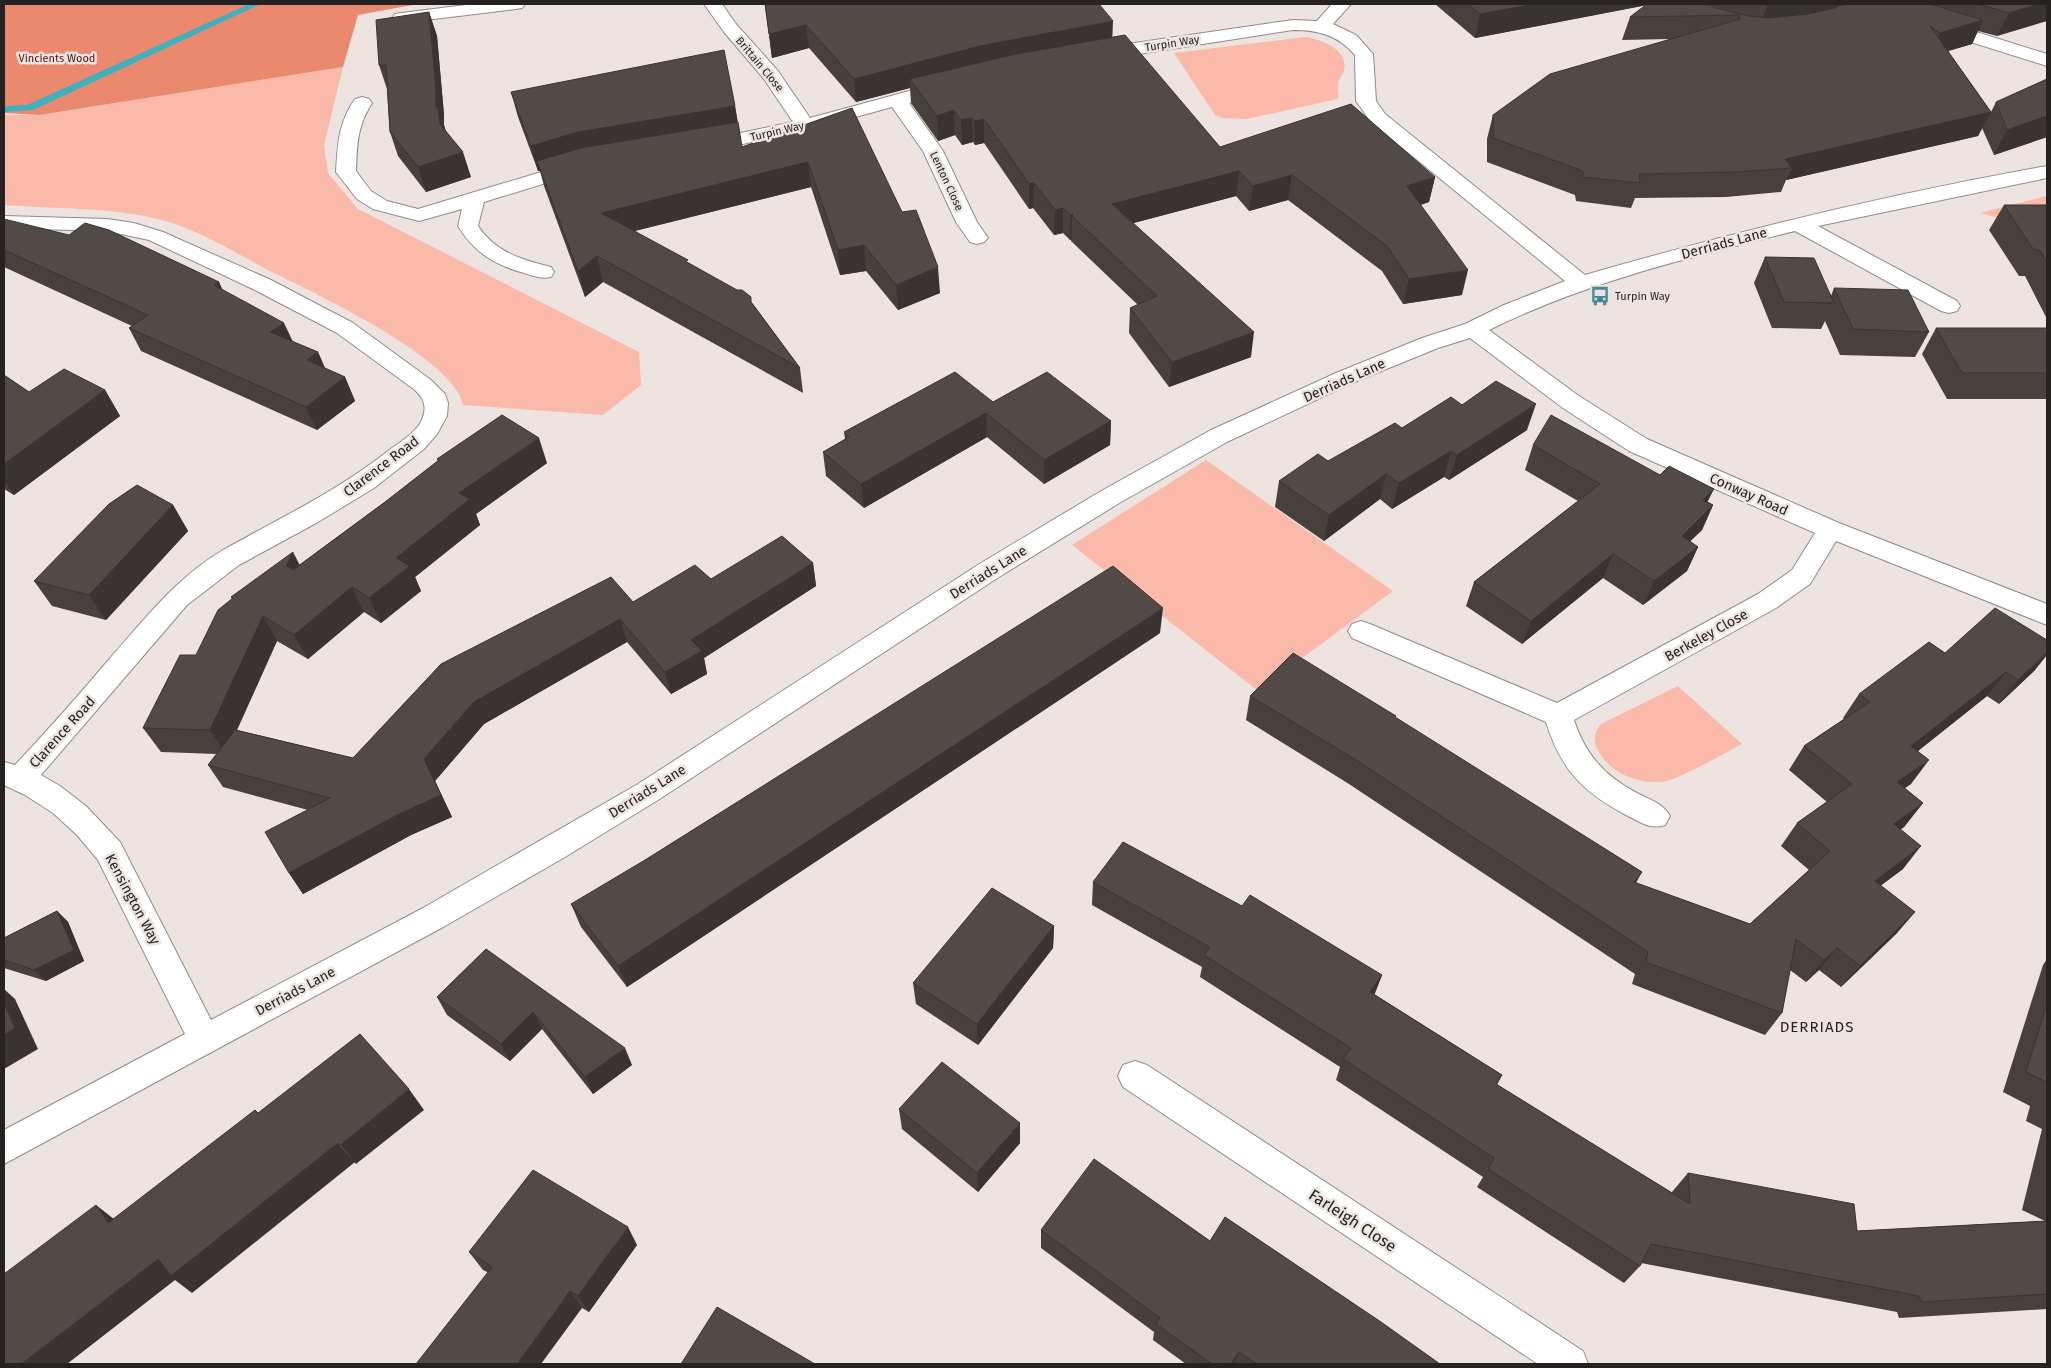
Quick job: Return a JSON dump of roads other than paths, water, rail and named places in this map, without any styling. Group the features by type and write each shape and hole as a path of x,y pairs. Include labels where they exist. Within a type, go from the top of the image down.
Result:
{"street":[{"path":"401,18 516,4"},
{"name":"Brittain Close","path":"713,4 730,28 771,75 805,125"},
{"path":"1322,26 1336,14 1342,4"},
{"path":"1864,7 2047,60"},
{"name":"Turpin Way","path":"1085,56 1307,24 1322,26 1348,36 1364,54 1366,101 1380,121 1580,283"},
{"name":"Turpin Way","path":"687,148 805,125 962,82"},
{"name":"Lenton Close","path":"896,100 929,144 944,170 969,228 977,238"},
{"path":"362,103 352,118 348,133 346,172 364,195 380,205 419,215 475,197 595,164"},
{"name":"Derriads Lane","path":"4,1148 434,917 631,802 990,570 1219,436 1344,378 1430,343 1473,329 1512,310 1580,283 1690,251 1798,224 2047,172"},
{"path":"475,197 468,226 477,242 507,262 543,272"},
{"name":"Clarence Road","path":"4,222 107,225 134,229 156,236 263,285 345,328 423,385 433,394 436,403 435,416 429,428 415,443 365,482 310,516 230,558 178,598 68,727 12,775"},
{"path":"1798,224 1918,279 1949,306"},
{"name":"Conway Road","path":"1473,329 1570,402 1638,445 1830,529 2047,615"},
{"name":"Berkeley Close","path":"1558,716 1767,601 1801,577 1830,529"},
{"path":"1361,631 1558,716 1565,740 1581,768 1610,793 1655,816"},
{"name":"Kensington Way","path":"12,775 41,789 77,814 109,851 125,878 204,1039"},
{"name":"Farleigh Close","path":"1135,1076 1570,1364"}],"waterway":[{"path":"4,109 29,108 256,4"}],"place":[{"name":"Turpin Way","path":"1600,296"}],"district":[{"name":"DERRIADS","path":"1817,1027"}],"park label":[{"name":"Vincients Wood","path":"57,58"}]}
